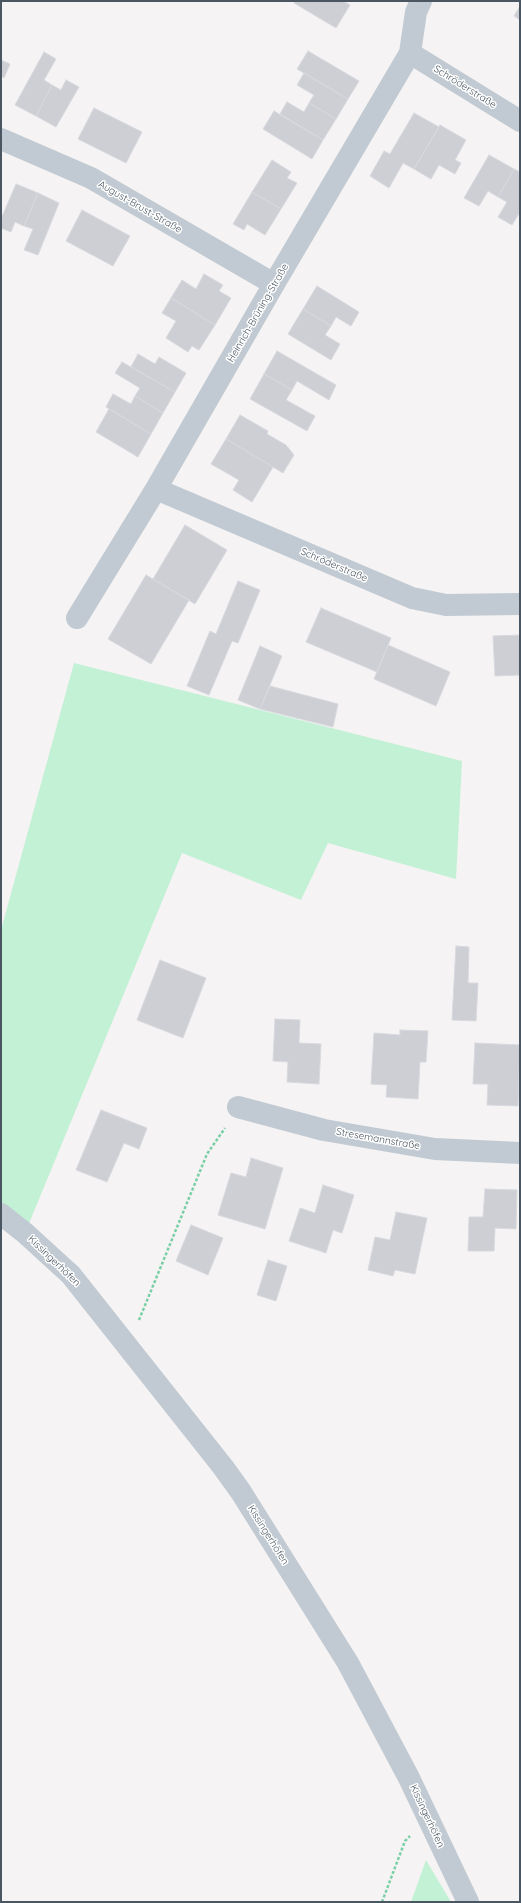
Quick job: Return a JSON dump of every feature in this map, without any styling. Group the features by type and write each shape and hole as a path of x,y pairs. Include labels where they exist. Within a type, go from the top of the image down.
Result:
{"street":[{"name":"Heinrich-Brüning-Straße","path":"77,618 156,489 274,284 410,53 416,12 421,1"},
{"name":"Schröderstraße","path":"410,53 520,121"},
{"name":"August-Brust-Straße","path":"1,139 91,178 274,284"},
{"name":"Schröderstraße","path":"156,489 412,598 446,605 520,604"},
{"name":"Stresemannstraße","path":"238,1107 324,1130 435,1149 520,1153"},
{"name":"Kissingerhöfen","path":"1,1214 25,1233 71,1275 127,1343 223,1467 329,1631 409,1778 468,1902"}],"path":[{"path":"127,1343 137,1325 207,1154 238,1107"},
{"path":"382,1902 405,1841 426,1815"}],"green space":[{"path":"74,663 462,761 456,879 328,843 301,900 182,853 25,1233 1,1214 1,930"},
{"path":"426,1860 451,1902 411,1902"}],"building":[{"path":"295,1 343,1 350,5 336,28 294,3"},
{"path":"520,6 520,20 514,16"},
{"path":"308,51 359,81 348,99 297,69"},
{"path":"44,52 56,59 44,80 52,85 36,116 15,105"},
{"path":"1,60 10,64 4,78 1,76"},
{"path":"304,73 348,99 336,119 309,103 314,95 297,85"},
{"path":"66,80 79,87 56,127 36,116 52,85 61,90"},
{"path":"287,102 304,112 309,103 336,119 323,140 280,114"},
{"path":"94,108 142,132 126,163 78,139"},
{"path":"274,111 323,140 312,159 263,129"},
{"path":"414,113 439,127 414,169 403,163 389,188 370,176 384,151 390,154"},
{"path":"440,125 466,140 455,160 461,163 455,174 439,165 431,179 414,169"},
{"path":"489,155 514,169 498,197 488,191 479,206 464,198"},
{"path":"272,160 291,172 287,178 297,183 281,209 252,192"},
{"path":"514,169 520,172 520,212 512,225 498,217 507,202 498,197"},
{"path":"16,184 38,193 24,226 15,222 11,232 1,228 1,219"},
{"path":"252,192 281,209 265,235 247,224 244,230 233,224"},
{"path":"38,193 59,203 38,255 24,250 33,229 24,226"},
{"path":"82,210 130,236 113,266 66,241"},
{"path":"204,274 223,285 219,291 231,298 215,325 171,298 182,280 196,289"},
{"path":"317,286 359,312 351,326 336,317 331,326 303,309"},
{"path":"171,298 215,325 199,350 192,346 188,352 166,338 176,321 162,313"},
{"path":"303,309 331,326 325,335 340,344 331,360 288,334"},
{"path":"277,351 336,385 329,400 297,381 292,390 264,374"},
{"path":"138,354 155,364 159,357 186,373 175,392 131,367"},
{"path":"122,362 175,392 163,413 135,396 140,388 115,373"},
{"path":"264,374 292,390 286,400 315,416 307,431 250,399"},
{"path":"113,394 131,404 135,396 163,413 151,434 106,407"},
{"path":"109,409 151,434 138,457 96,432"},
{"path":"240,415 268,431 267,434 286,445 294,455 283,473 226,439"},
{"path":"226,439 273,467 252,502 233,490 239,480 211,464"},
{"path":"185,525 227,550 195,604 153,579"},
{"path":"146,575 189,600 151,664 108,639"},
{"path":"238,581 260,590 238,643 232,641 209,695 187,686 210,631 216,634"},
{"path":"321,608 391,638 377,672 306,642"},
{"path":"520,635 520,675 495,676 493,636"},
{"path":"388,645 450,672 436,706 374,679"},
{"path":"260,646 282,656 260,709 238,700"},
{"path":"270,686 338,704 333,727 260,709"},
{"path":"456,946 469,947 468,983 478,983 476,1021 452,1020"},
{"path":"160,960 206,978 183,1038 137,1020"},
{"path":"275,1019 300,1020 299,1043 321,1044 319,1084 287,1082 288,1062 273,1061"},
{"path":"400,1030 428,1031 426,1062 420,1062 418,1099 386,1097 387,1085 371,1084 374,1033 400,1035"},
{"path":"475,1043 520,1045 518,1106 487,1105 488,1084 473,1084"},
{"path":"101,1110 147,1128 139,1149 124,1143 107,1182 76,1170"},
{"path":"251,1158 283,1168 265,1229 218,1215 231,1173 246,1177"},
{"path":"323,1185 354,1195 342,1233 333,1230 326,1253 289,1241 300,1208 315,1213"},
{"path":"485,1189 517,1190 516,1229 495,1228 494,1251 468,1251 469,1217 483,1217"},
{"path":"396,1212 427,1218 415,1274 395,1270 393,1276 368,1270 375,1237 390,1240"},
{"path":"191,1225 223,1238 208,1275 176,1261"},
{"path":"268,1260 287,1266 276,1301 257,1295"}]}
